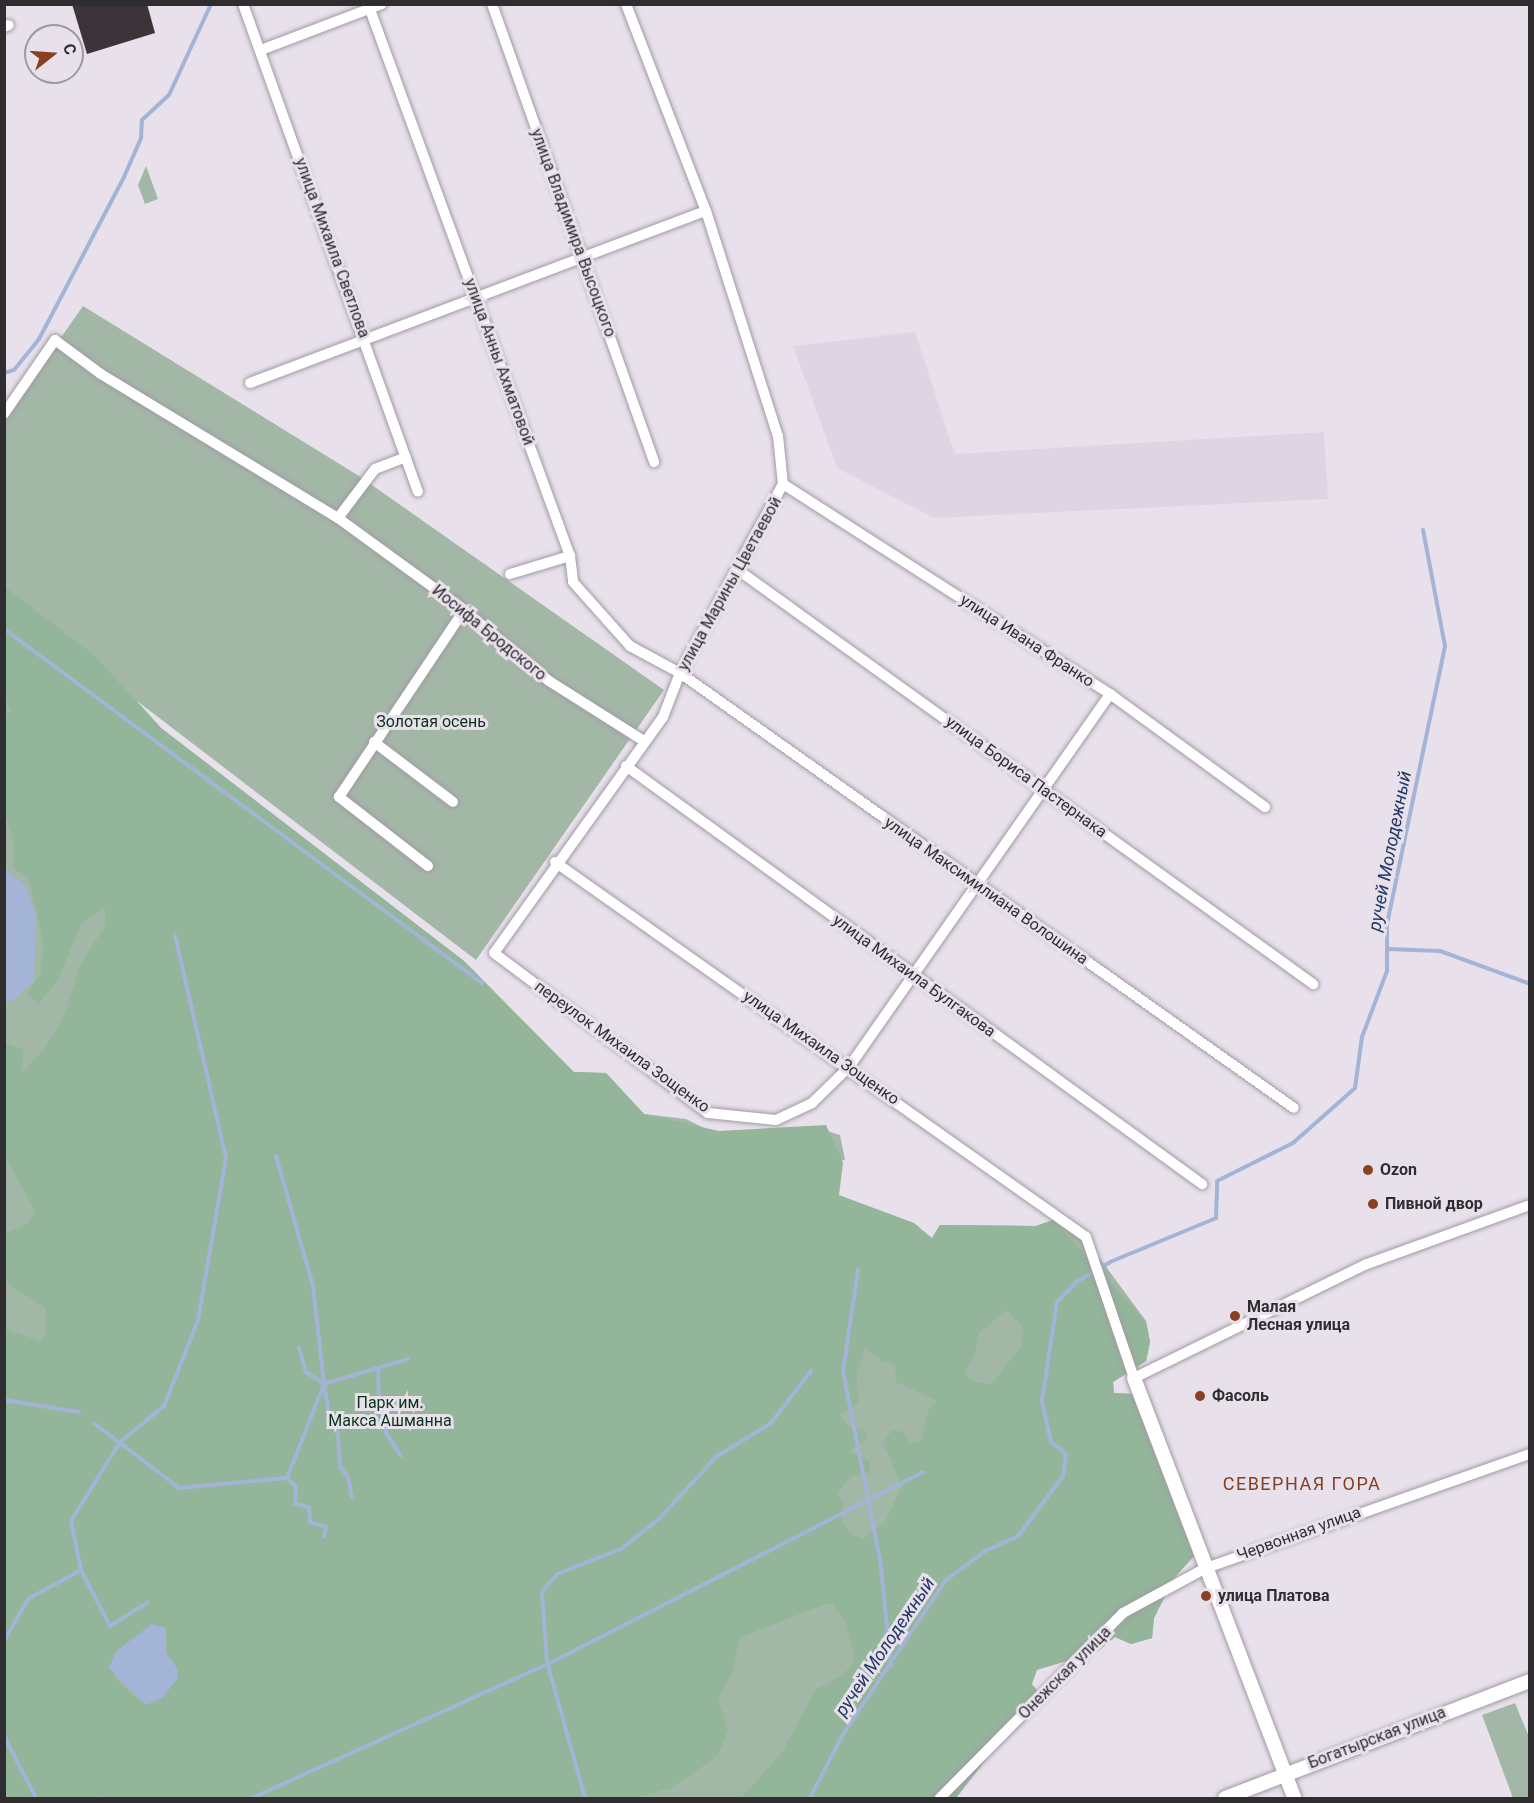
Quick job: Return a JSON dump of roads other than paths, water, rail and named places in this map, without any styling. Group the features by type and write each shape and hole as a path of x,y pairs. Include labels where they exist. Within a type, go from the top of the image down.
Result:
{"street":[{"name":"улица Михаила Светлова","path":"243,4 366,337 418,492"},
{"path":"261,50 369,7 382,4"},
{"name":"улица Владимира Высоцкого","path":"492,4 654,462"},
{"name":"улица Марины Цветаевой","path":"494,953 555,862 663,717 680,673 783,484 778,436 706,211 626,4"},
{"name":"улица Анны Ахматовой","path":"369,7 570,556 573,582 630,646 680,673"},
{"path":"250,383 474,295 706,211"},
{"name":"Иосифа Бродского","path":"4,414 55,340 101,374 338,518 464,610 549,681 644,741"},
{"path":"338,518 375,469 406,457"},
{"name":"улица Ивана Франко","path":"783,484 1110,694 1265,807"},
{"path":"510,574 570,556"},
{"name":"улица Бориса Пастернака","path":"738,570 1313,984"},
{"path":"428,867 339,797 464,610"},
{"name":"улица Максимилиана Волошина","path":"680,673 1293,1108"},
{"name":"переулок Михаила Зощенко","path":"494,953 708,1113 776,1120 812,1103 849,1066 910,974 1110,694"},
{"path":"374,742 453,802"},
{"name":"улица Михаила Булгакова","path":"626,766 1202,1184"},
{"name":"улица Михаила Зощенко","path":"555,862 849,1066 1086,1238 1134,1378"},
{"path":"1294,1798 1134,1378 1367,1264 1530,1205"},
{"name":"Червонная улица","path":"1206,1568 1530,1454"},
{"name":"Онежская улица","path":"940,1798 1124,1613 1206,1568"},
{"name":"Богатырская улица","path":"1225,1798 1284,1773 1530,1681"}],"water":[{"path":"4,868 26,886 36,916 34,981 11,1002 4,1001"},
{"path":"152,1624 166,1628 166,1653 177,1668 178,1678 162,1698 146,1705 109,1668 116,1651"}],"waterway":[{"path":"4,373 14,370 39,339 124,177 141,138 142,120 169,95 211,4"},
{"name":"ручей Молодежный","path":"810,1798 842,1736 946,1580 985,1551 1018,1536 1063,1476 1066,1454 1051,1442 1042,1401 1057,1302 1076,1282 1110,1262 1216,1218 1217,1181 1293,1143 1355,1088 1362,1037 1387,971 1387,924 1445,646 1423,530"},
{"path":"4,629 482,983"},
{"path":"4,1641 28,1599 81,1570 71,1521 120,1442 164,1406 198,1320 226,1158 175,935"},
{"path":"1387,949 1440,951 1530,984"},
{"path":"94,1423 179,1488 287,1478 324,1384 313,1286 276,1156"},
{"path":"858,1270 843,1371 880,1559 891,1666"},
{"path":"299,1348 306,1372 324,1384 408,1359"},
{"path":"378,1368 379,1404 386,1433 401,1456"},
{"path":"585,1798 547,1662 542,1592 557,1574 621,1549 659,1519 717,1456 771,1423 811,1371"},
{"path":"324,1384 329,1417 338,1435 340,1467 348,1477 352,1497"},
{"path":"4,1400 79,1412"},
{"path":"252,1798 548,1664 923,1472"},
{"path":"287,1478 296,1487 295,1504 309,1507 310,1522 326,1527 324,1537"},
{"path":"81,1570 110,1626 147,1603"},
{"path":"4,1736 36,1798"}],"place":[{"name":"Ozon","path":"1368,1170"},
{"name":"Пивной двор","path":"1373,1204"},
{"name":"Малая Лесная улица","path":"1235,1316"},
{"name":"Фасоль","path":"1200,1396"},
{"name":"улица Платова","path":"1206,1596"}],"district":[{"name":"СЕВЕРНАЯ ГОРА","path":"1302,1484"}],"park label":[{"name":"Золотая осень","path":"431,722"},
{"name":"Парк им. Макса Ашманна","path":"390,1412"}]}
